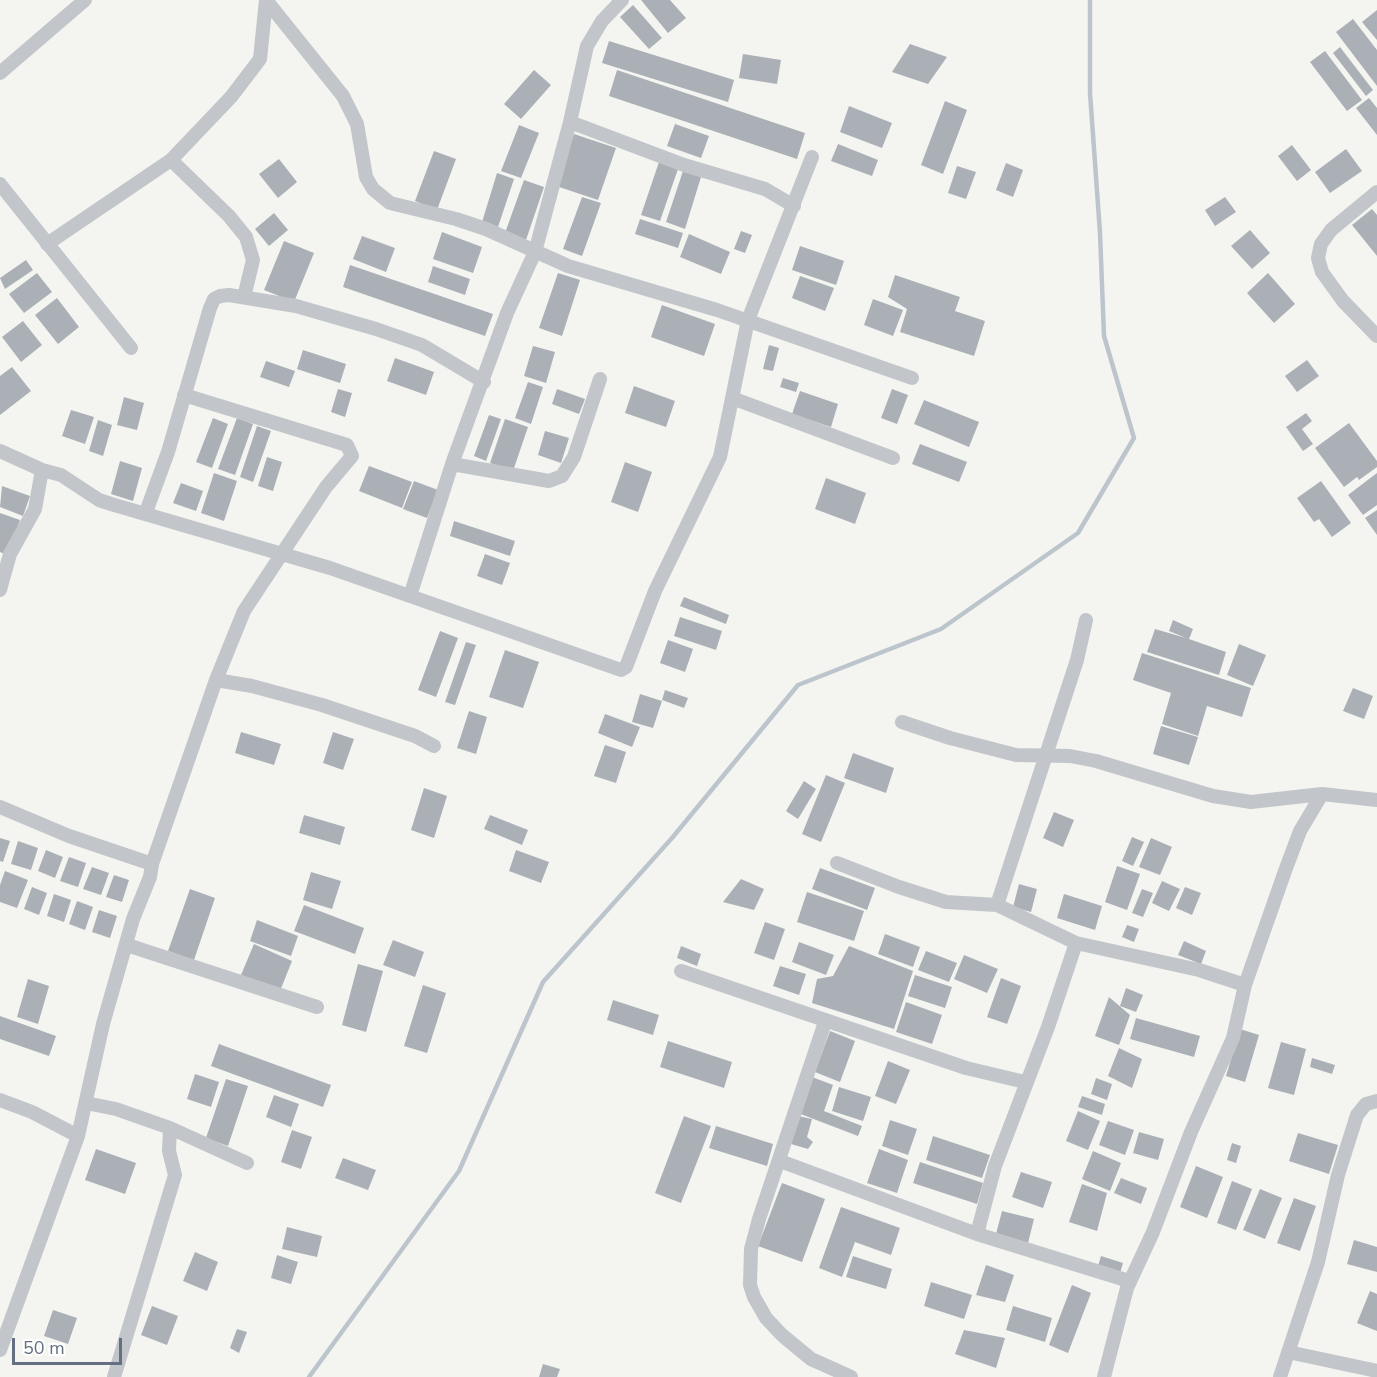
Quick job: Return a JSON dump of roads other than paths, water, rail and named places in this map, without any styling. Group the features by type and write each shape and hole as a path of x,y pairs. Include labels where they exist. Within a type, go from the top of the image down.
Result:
{"street":[{"path":"0,73 85,0"},
{"path":"47,244 171,160 231,97 260,59 266,0"},
{"path":"266,0 343,96 353,112 361,158 373,189 390,202 486,229 568,266 748,320 912,378"},
{"path":"410,596 452,464 484,382 507,313 535,252 570,122 587,46 602,21 622,0"},
{"path":"570,122 684,165 765,189 794,206"},
{"path":"0,451 42,470 61,475 99,500 282,553 621,670 626,666 655,591 720,457 748,320 794,206 801,180 812,157"},
{"path":"171,160 229,216 246,237 253,260 244,297"},
{"path":"0,184 131,348"},
{"path":"1377,192 1331,230 1321,244 1318,258 1322,272 1343,301 1377,336"},
{"path":"146,512 168,452 214,299 229,295 244,297 296,306 341,318 422,345 484,382"},
{"path":"452,464 549,481 562,476 574,457 600,379"},
{"path":"0,1350 78,1136 103,1024 133,919 150,877 152,864 216,680 244,610 326,488 352,456 347,445 184,395"},
{"path":"732,398 893,458"},
{"path":"0,590 10,554 34,509 42,470"},
{"path":"997,905 1044,755 1077,660 1086,620"},
{"path":"216,680 252,686 322,705 415,736 434,746"},
{"path":"902,722 984,748 1016,754 1096,761 1182,789 1251,802 1322,794 1377,800"},
{"path":"1104,1377 1129,1281 1154,1232 1191,1132 1233,1038 1245,985 1300,831 1322,794"},
{"path":"0,807 69,836 152,864"},
{"path":"837,862 899,887 946,902 997,905 1076,943 1199,970 1245,985"},
{"path":"977,1234 995,1166 1025,1082 1048,1027 1076,943"},
{"path":"127,945 316,1007"},
{"path":"681,971 825,1022 966,1068 1025,1082"},
{"path":"825,1022 751,1249 750,1267 754,1298 766,1318 811,1359 844,1376"},
{"path":"0,1100 32,1112 78,1136"},
{"path":"1280,1377 1318,1262 1338,1175 1357,1115 1366,1104 1377,1101"},
{"path":"86,1103 116,1109 170,1128 247,1163"},
{"path":"114,1377 175,1175 169,1151 170,1128"},
{"path":"780,1161 977,1234 1129,1281"},
{"path":"1288,1352 1377,1371"}],"waterway":[{"path":"309,1377 459,1171 543,982 672,838 798,685 941,629 1078,533 1134,438 1104,336 1100,233 1090,93 1090,0"}]}
